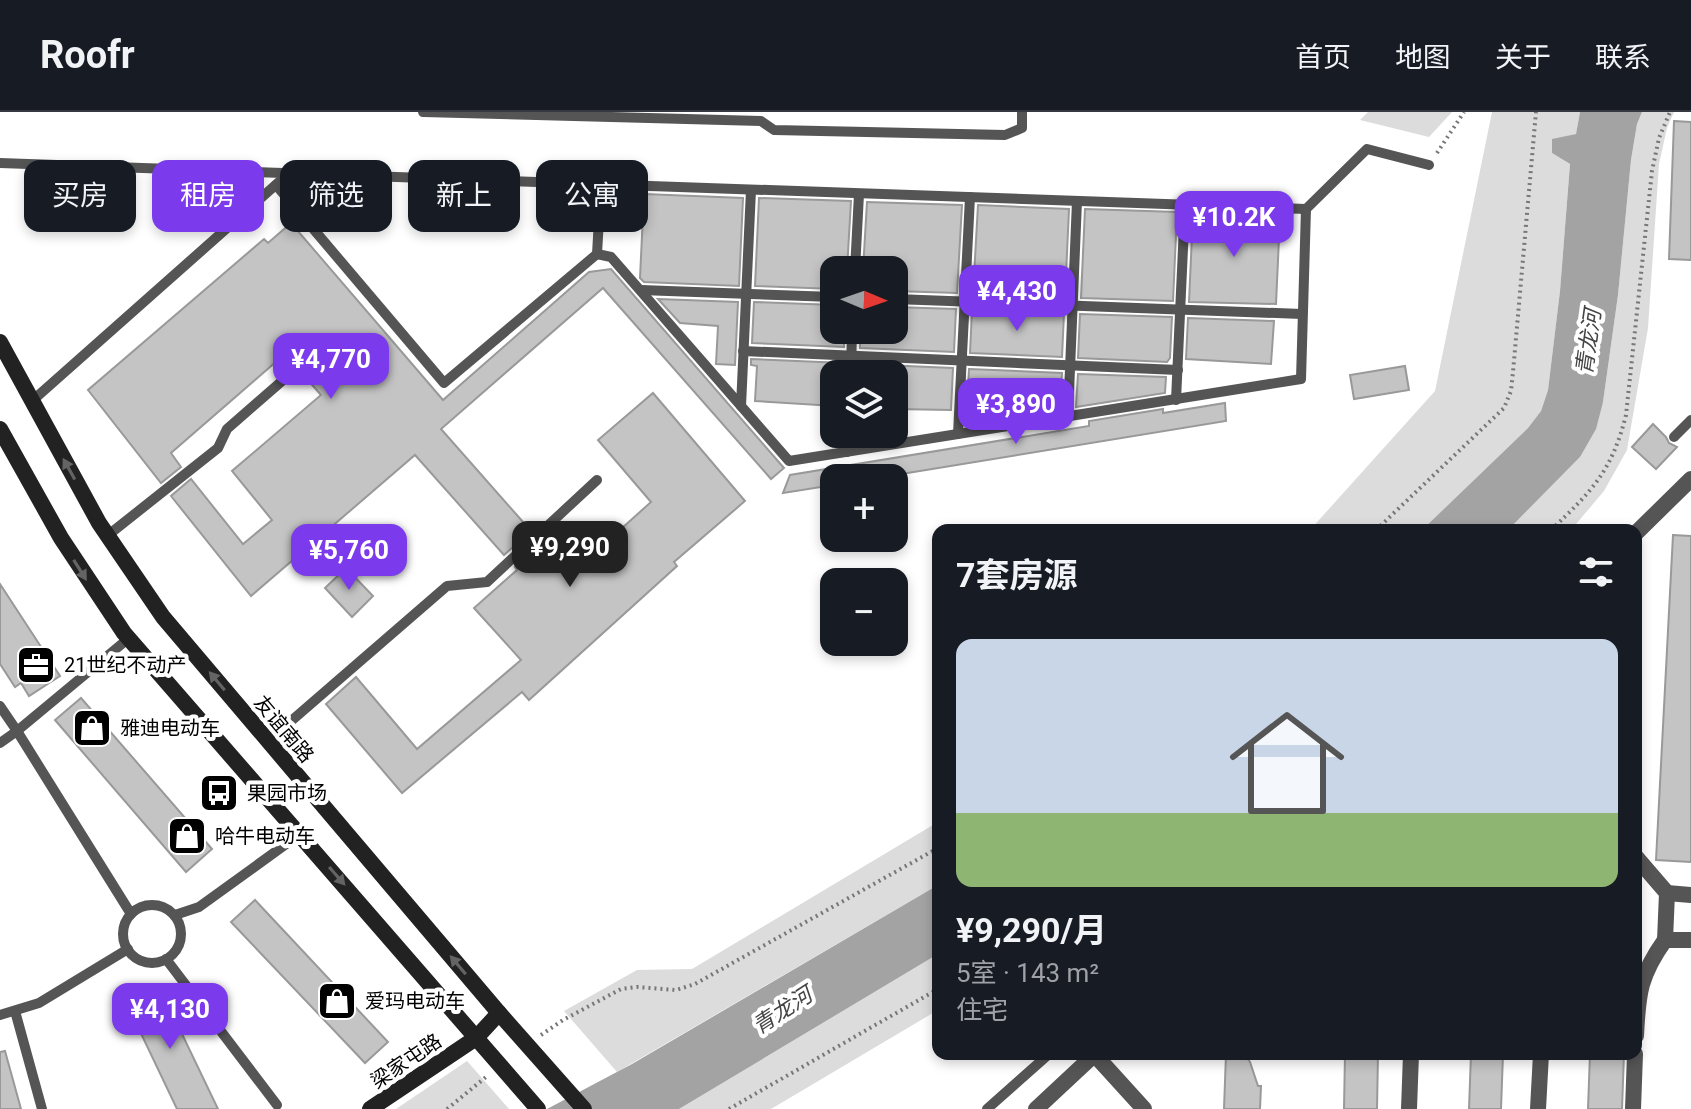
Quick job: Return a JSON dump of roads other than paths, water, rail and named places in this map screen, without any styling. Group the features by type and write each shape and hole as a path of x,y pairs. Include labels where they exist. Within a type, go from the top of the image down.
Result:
{"main road":[{"name":"友谊南路","path":"0,342 107,536 163,617 584,1109"},
{"path":"0,429 61,538 92,588 129,638 538,1109"},
{"name":"梁家屯路","path":"370,1109 476,1038 499,1013"}],"street":[{"path":"1642,527 1691,479"},
{"path":"1642,864 1667,893 1665,940 1647,965 1642,984"},
{"path":"1667,893 1691,895"},
{"path":"1665,940 1691,940"},
{"path":"1036,1109 1089,1060"},
{"path":"1100,1060 1144,1109"},
{"path":"1409,1109 1411,1060"},
{"path":"1538,1109 1541,1060"},
{"path":"1633,1109 1635,1060"}],"lane":[{"path":"423,112 761,116 774,130 1005,135 1022,128 1022,112"},
{"path":"597,254 611,257 789,461 1301,379 1306,209 1367,149 1429,165"},
{"path":"0,163 280,173"},
{"path":"392,177 536,182"},
{"path":"32,401 280,181"},
{"path":"276,185 444,383 597,254 598,232"},
{"path":"648,187 1306,209"},
{"path":"741,406 751,190"},
{"path":"856,256 859,194"},
{"path":"958,434 970,197"},
{"path":"1068,417 1077,201"},
{"path":"1176,400 1185,205"},
{"path":"641,290 820,297"},
{"path":"908,300 1302,314"},
{"path":"851,344 851,360"},
{"path":"743,351 1178,370"},
{"path":"107,536 218,448 227,429 289,375"},
{"path":"1674,437 1691,420"},
{"path":"847,448 847,452"},
{"path":"268,741 447,586 487,582 597,480"},
{"path":"0,743 129,638"},
{"path":"0,706 131,914"},
{"path":"175,915 199,907 300,834"},
{"path":"148,905 167,909 175,915 182,933 175,951 166,959 142,961 128,949 124,931 131,914 148,905"},
{"path":"0,1015 39,1003 128,949"},
{"path":"166,959 277,1105"},
{"path":"15,1011 42,1109"},
{"path":"987,1109 1042,1060"}],"water":[{"name":"青龙河","path":"1580,112 1642,112 1631,160 1618,295 1603,402 1596,429 1580,457 1514,524 1428,524 1528,428 1541,411 1548,390 1560,291 1570,164 1552,153 1552,139 1576,134"},
{"name":"青龙河","path":"932,889 932,958 679,1109 547,1109 632,1064"}],"place":[{"name":"21世纪不动产","path":"36,665"},
{"name":"雅迪电动车","path":"92,728"},
{"name":"果园市场","path":"219,793"},
{"name":"哈牛电动车","path":"187,836"},
{"name":"爱玛电动车","path":"337,1001"}]}
